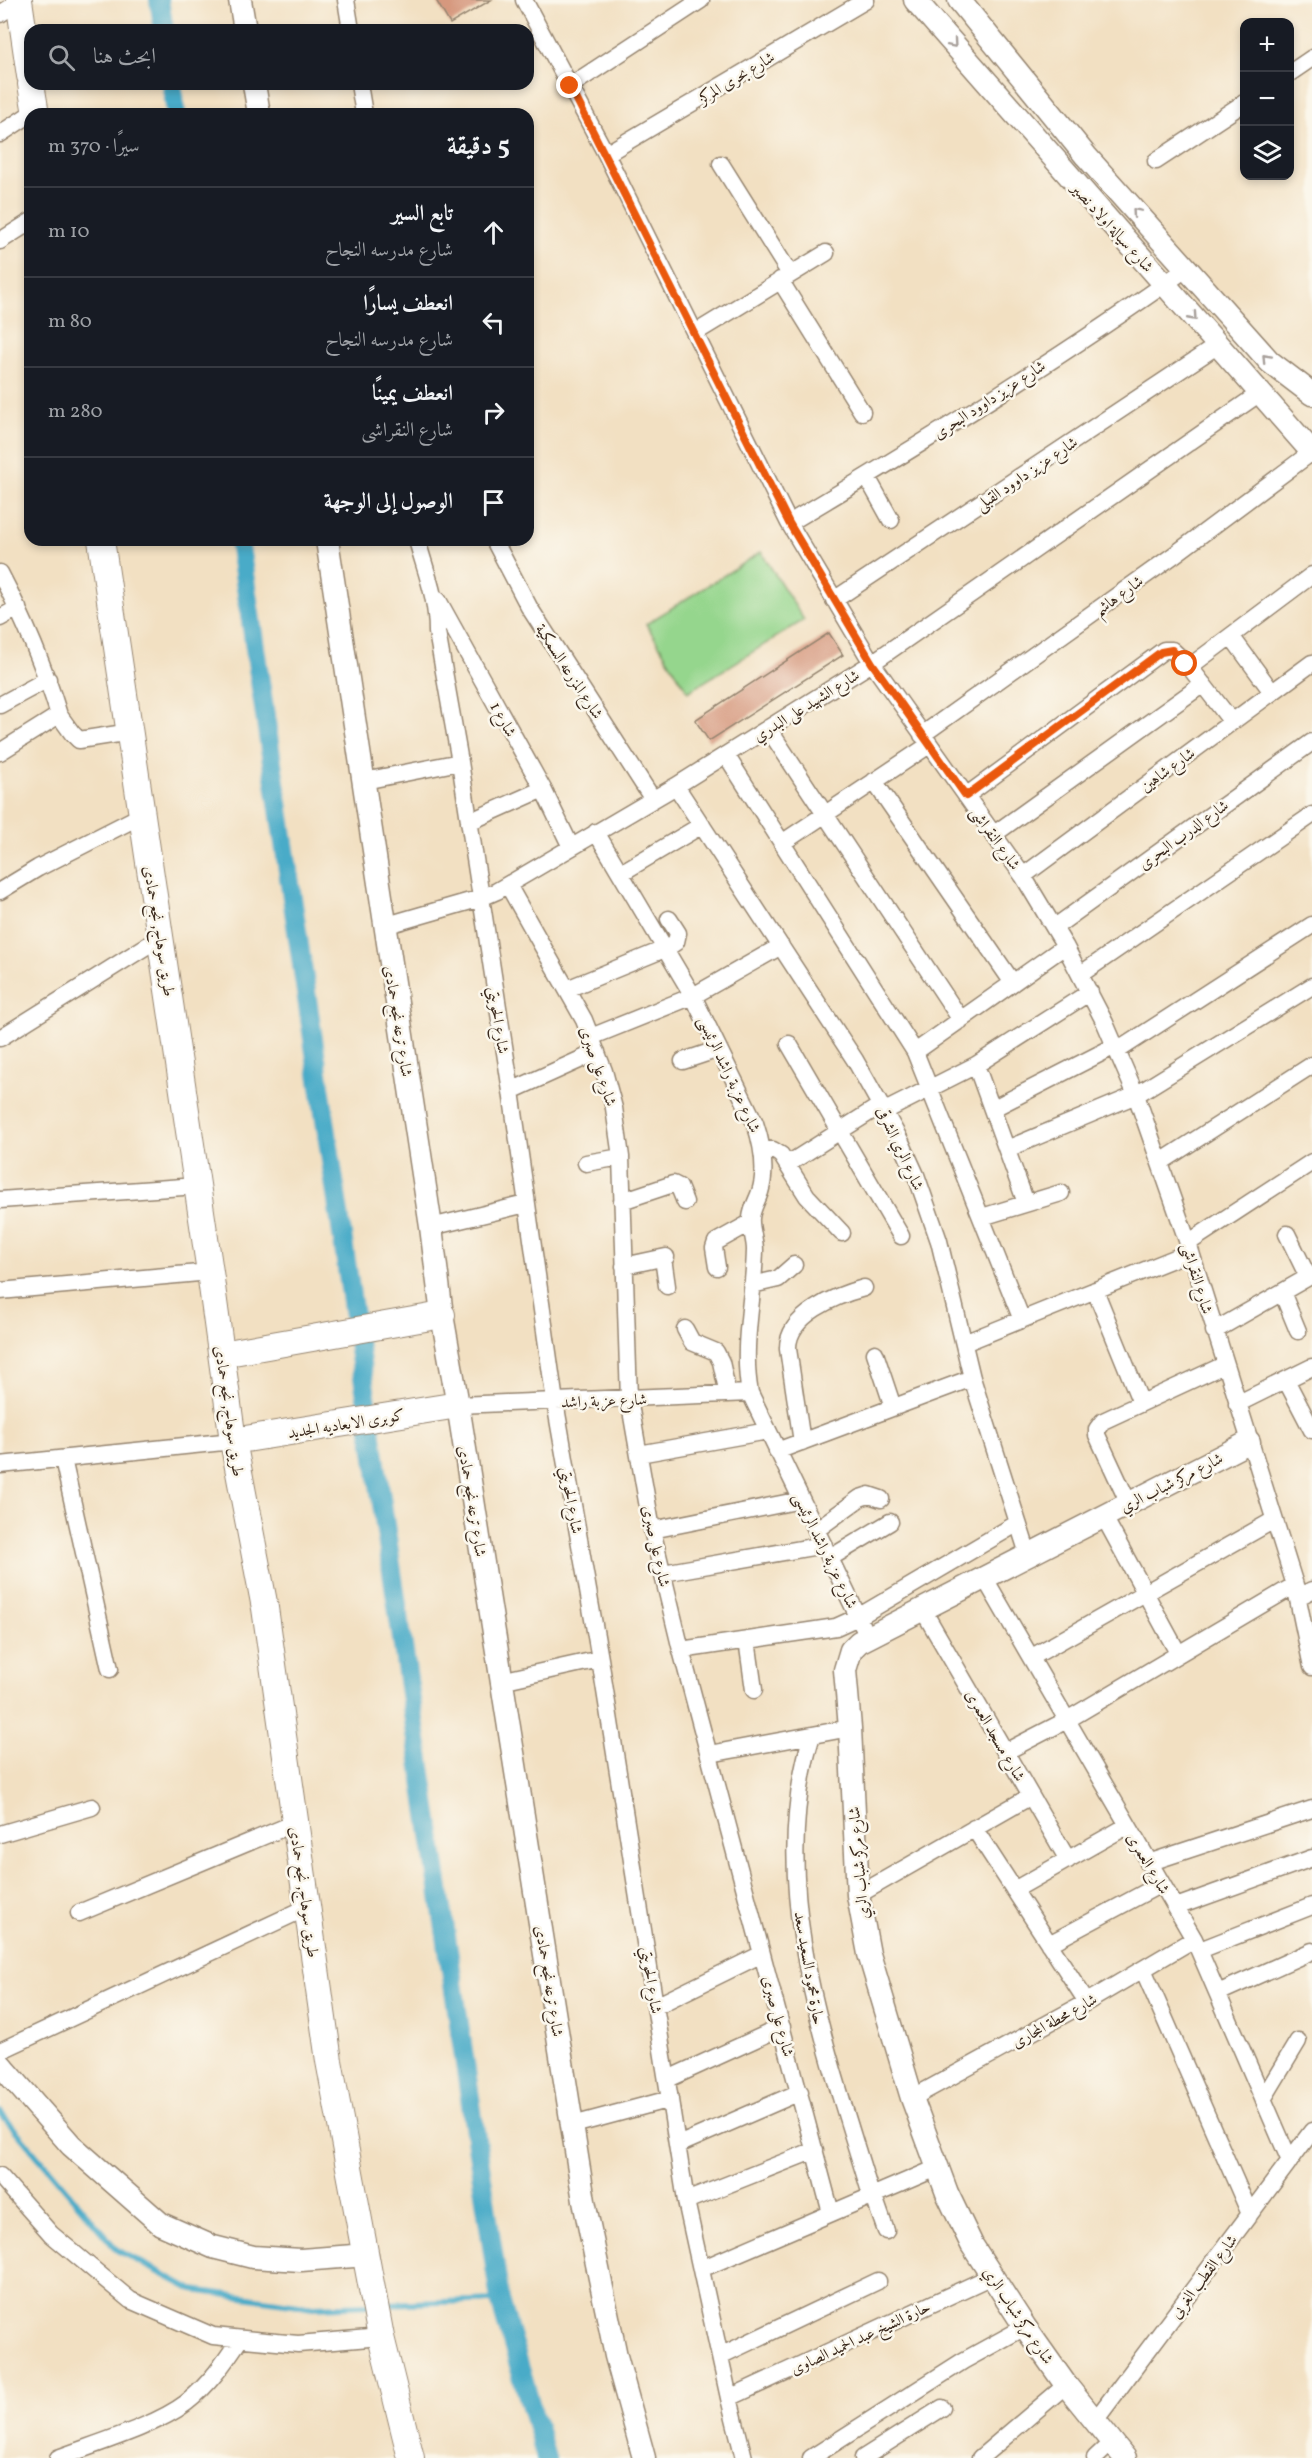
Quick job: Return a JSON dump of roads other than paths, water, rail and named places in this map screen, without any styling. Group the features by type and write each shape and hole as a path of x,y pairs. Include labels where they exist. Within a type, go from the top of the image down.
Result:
{"main road":[{"path":"13,5 24,51"},
{"path":"32,90 34,108"},
{"name":"طريق سوهاج, نجع حمادى","path":"102,546 161,937 233,1441 265,1608 329,2061 379,2326 411,2458"},
{"path":"222,1354 442,1315"},
{"name":"كوبرى الابعاديه الجديد","path":"233,1441 458,1405"}],"street":[{"path":"240,0 244,24"},
{"path":"346,0 350,24"},
{"path":"570,86 701,0"},
{"name":"شارع بحرى المركز","path":"606,154 866,0"},
{"name":"شارع سيالة اولاد نصير","path":"959,0 1086,156 1186,269 1270,362 1312,394"},
{"name":"شارع النقراشى","path":"530,2 789,523 872,663 1023,876 1055,927 1090,992 1136,1095 1161,1162 1274,1520 1302,1591 1312,1667"},
{"name":"شارع سيالة اولاد نصير","path":"925,7 1065,174 1260,393 1309,444"},
{"path":"1291,72 1312,58"},
{"path":"255,90 258,108"},
{"path":"360,90 363,108"},
{"path":"1156,161 1240,106"},
{"path":"0,134 24,119"},
{"path":"1065,174 1086,156"},
{"path":"721,164 862,412"},
{"path":"0,241 24,226"},
{"path":"695,333 826,253"},
{"name":"شارع عزيز داوود البحرى","path":"789,523 867,477 1186,269"},
{"name":"شارع عزيز داوود القبلى","path":"834,600 1218,345"},
{"name":"شارع الشهيد على البدري","path":"384,926 481,898 508,885 652,798 676,786 872,663 1260,393"},
{"name":"شارع هاشم","path":"782,843 874,781 1155,568 1309,444"},
{"path":"867,477 891,520"},
{"name":"شارع ترعه نجع حمادى","path":"328,546 431,1227 442,1315 573,2125 599,2279 616,2356 644,2458"},
{"name":"شارع الحويتي","path":"419,546 434,593 437,632 460,762 511,1091 555,1402 600,1659 686,2201 744,2458"},
{"name":"شارع المزرعه السمكية","path":"497,546 529,607 652,798"},
{"path":"0,573 18,608 48,679 59,715 72,733 79,740 130,732"},
{"path":"1188,665 1312,575"},
{"name":"شارع 1","path":"434,593 543,789 572,847"},
{"path":"0,618 18,608"},
{"path":"1231,636 1272,692"},
{"path":"966,796 1161,652 1172,650 1188,665 1232,722"},
{"name":"شارع شاهين","path":"1023,876 1312,663"},
{"path":"0,705 48,679"},
{"path":"993,835 1203,684"},
{"path":"0,752 59,715"},
{"path":"768,728 961,1020"},
{"name":"شارع الدرب البحرى","path":"1055,927 1312,742"},
{"path":"726,755 915,1052 1022,1320"},
{"path":"364,781 460,762"},
{"path":"874,781 1014,983"},
{"name":"شارع الري الشرقى","path":"676,786 855,1060 883,1108 916,1175 948,1275 972,1377 1028,1554"},
{"path":"469,822 543,789"},
{"path":"0,891 38,868 142,815"},
{"path":"1081,974 1312,815"},
{"path":"621,873 702,825"},
{"name":"شارع عزبة راشد الرئيسى","path":"596,832 667,948 755,1123 762,1149 763,1175 760,1193 752,1211 750,1223 755,1249 746,1364 750,1393 868,1637"},
{"name":"شارع على صبرى","path":"508,885 567,988 594,1045 614,1108 621,1157 629,1399 652,1530 681,1650 831,2213"},
{"path":"567,988 667,948 678,938 678,933 669,919"},
{"path":"992,1109 1116,1048 1312,925"},
{"path":"0,1038 161,937"},
{"path":"511,1091 594,1045 693,996 781,946"},
{"path":"915,1052 1065,946"},
{"path":"1007,1149 1136,1095 1312,986"},
{"path":"788,1164 840,1131 883,1108 930,1089 976,1065 1090,992"},
{"path":"789,1044 902,1236"},
{"path":"683,1061 719,1049"},
{"path":"976,1065 1026,1203"},
{"path":"1161,1162 1312,1065"},
{"path":"762,1149 778,1152 807,1196 842,1233"},
{"path":"586,1163 621,1157"},
{"path":"964,1343 1095,1290 1189,1248 1312,1162"},
{"path":"622,1201 673,1184 680,1187 685,1202"},
{"path":"0,1200 197,1186"},
{"path":"982,1217 1061,1193"},
{"path":"431,1227 526,1204"},
{"path":"717,1267 714,1248 716,1242 750,1223"},
{"path":"1214,1331 1310,1276 1287,1234"},
{"path":"624,1266 664,1257 667,1287"},
{"path":"752,1285 778,1278 794,1265"},
{"path":"0,1291 210,1272"},
{"path":"801,1442 788,1349 789,1335 793,1326 824,1303 864,1288"},
{"path":"1095,1290 1141,1403"},
{"path":"1282,1292 1298,1331"},
{"path":"686,1329 692,1342 716,1352 721,1362 728,1394"},
{"path":"875,1353 893,1407"},
{"path":"1129,1504 1098,1440 1096,1429 1103,1421 1224,1365"},
{"path":"1237,1404 1312,1367"},
{"path":"777,1451 972,1377"},
{"path":"1286,1380 1312,1430"},
{"name":"شارع عزبة راشد","path":"458,1405 750,1393"},
{"path":"639,1455 768,1431"},
{"path":"0,1465 233,1441"},
{"name":"شارع مركز شباب الري","path":"1110,2453 1095,2421 1025,2327 992,2276 955,2211 912,2098 869,1954 858,1895 846,1660 851,1650 868,1637 1249,1442"},
{"path":"63,1459 110,1669"},
{"path":"816,1530 860,1498 869,1495 881,1499"},
{"path":"652,1530 801,1500"},
{"path":"1104,1517 1178,1653"},
{"path":"1032,1657 1274,1520"},
{"path":"663,1573 827,1551 890,1522"},
{"path":"681,1650 829,1628 858,1617 1018,1523"},
{"name":"شارع العمرى","path":"984,1577 1197,1945 1290,2161"},
{"path":"1005,1752 1067,1720 1178,1653 1302,1591"},
{"name":"شارع مسجد العمرى","path":"923,1610 1068,1860"},
{"path":"747,1640 754,1690"},
{"path":"501,1681 600,1659"},
{"path":"710,1754 850,1728"},
{"name":"حارة محمود السعيد سعد","path":"812,1735 801,1776 795,1824 799,1911 824,2041 872,2195 886,2232"},
{"path":"858,1895 1031,1796"},
{"path":"0,1834 92,1807"},
{"path":"1149,1863 1312,1809"},
{"path":"79,1913 295,1823"},
{"path":"1014,1890 1127,1826"},
{"path":"974,1828 1087,2002"},
{"path":"1176,1907 1312,1858"},
{"path":"1049,1944 1161,1884"},
{"name":"شارع محطة المجارى","path":"912,2098 1143,1969 1197,1945 1312,1906"},
{"path":"0,2051 306,1908"},
{"path":"1218,1993 1312,1951"},
{"path":"656,2006 762,1954"},
{"path":"1143,1969 1250,2214"},
{"path":"668,2079 782,2027"},
{"path":"1263,2099 1298,2041"},
{"path":"0,2064 71,2145 161,2224 213,2247 253,2257 302,2260 367,2255"},
{"path":"678,2145 800,2092"},
{"path":"573,2125 670,2099"},
{"name":"شارع القطب الغربى","path":"1095,2421 1312,2131"},
{"path":"686,2201 815,2150"},
{"path":"701,2270 937,2168"},
{"path":"0,2176 51,2234 130,2300 213,2336 298,2344 379,2326"},
{"name":"حارة الشيخ عبد الحميد الصاوى","path":"729,2398 992,2276"},
{"path":"720,2356 878,2281"},
{"path":"811,2458 963,2361 1025,2327"},
{"path":"58,2458 162,2417 185,2404 221,2369 240,2339"},
{"path":"980,2458 1066,2385"},
{"path":"863,2458 942,2408"}],"waterway":[{"path":"159,0 163,24"},
{"path":"173,90 175,108"},
{"path":"240,546 500,2300 546,2458"},
{"path":"0,2112 117,2250 193,2290 313,2307 369,2305"},
{"path":"382,2304 500,2300"}]}
